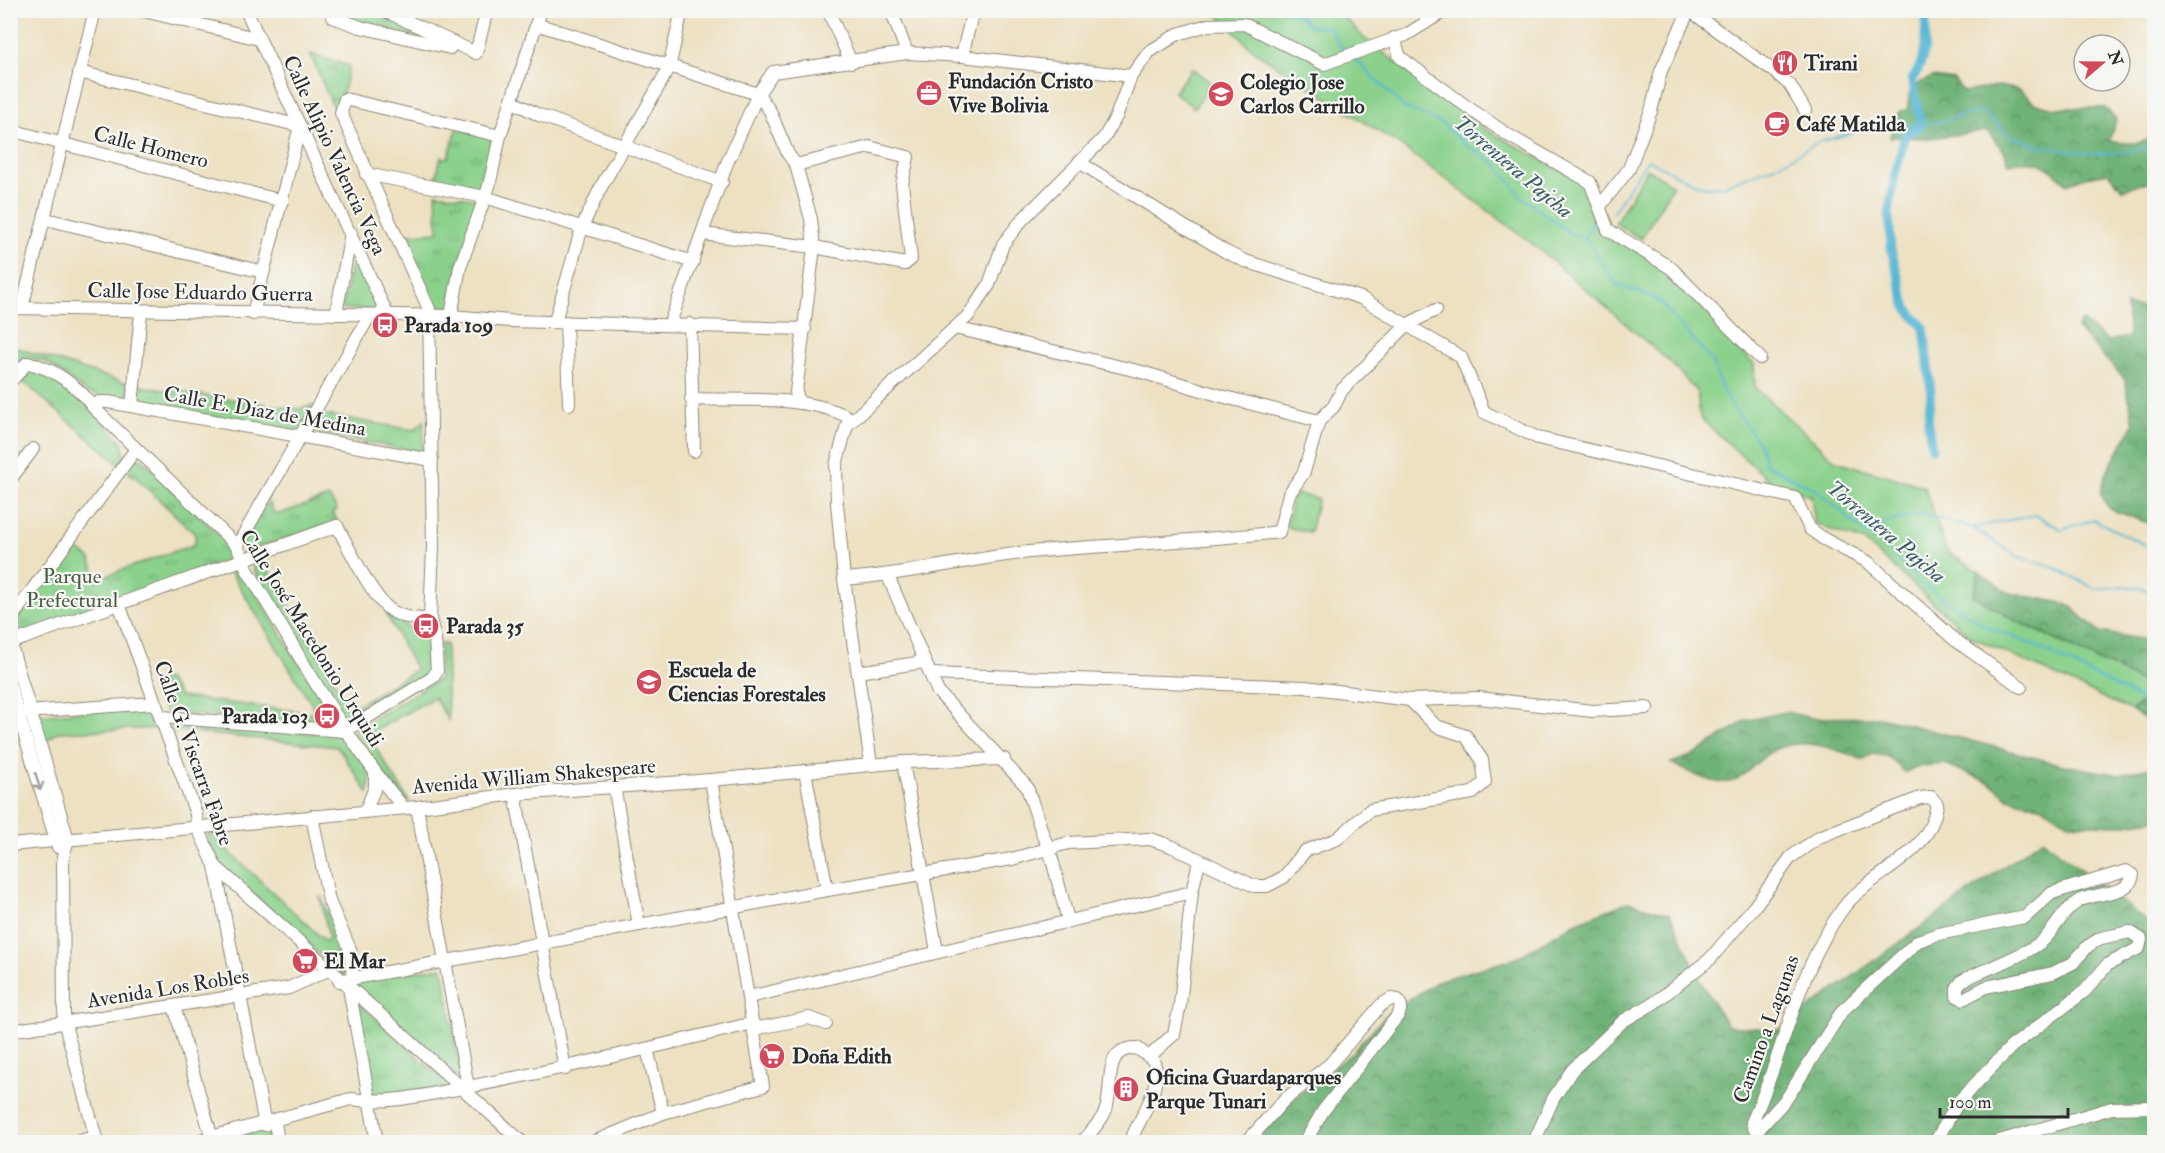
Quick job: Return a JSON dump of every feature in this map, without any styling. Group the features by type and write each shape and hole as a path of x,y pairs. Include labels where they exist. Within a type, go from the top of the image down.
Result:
{"street":[{"path":"16,308 46,219 95,10"},
{"path":"140,10 259,39"},
{"name":"Calle Alipio Valencia Vega","path":"246,10 388,316"},
{"path":"330,10 333,17 360,27 471,52"},
{"path":"383,10 471,52"},
{"path":"471,52 487,10"},
{"path":"451,316 460,267 485,197 500,136 513,102 541,10"},
{"path":"569,404 561,322 582,227 624,146 669,68 682,10"},
{"path":"828,10 851,62"},
{"path":"891,10 907,53"},
{"path":"962,56 973,10"},
{"path":"1600,206 1629,169 1651,111 1661,70 1689,10 1706,20 1731,43 1774,70 1790,85 1804,110"},
{"path":"871,765 844,579 836,465 847,425 968,316 989,285 1003,244 1022,220 1104,138 1116,117 1131,76 1149,52 1178,34 1208,25 1244,24 1324,64 1406,35 1444,11"},
{"path":"536,24 669,68 758,94 770,111 788,154 796,165 811,219 814,248 796,392 799,403"},
{"path":"1394,38 1400,57 1466,106 1508,135 1590,182 1608,230 1671,268 1760,358"},
{"path":"670,323 702,234 758,94 773,72 907,53 962,56 1131,76"},
{"path":"79,72 300,126 253,314"},
{"path":"162,717 345,731 435,675 435,639 430,619 433,547 429,309 366,174 341,113 345,99 500,136"},
{"path":"513,102 539,115 722,182"},
{"name":"Calle Homero","path":"10,130 282,201"},
{"path":"702,234 814,248 905,264 911,259 902,184 908,157 869,147 796,165"},
{"path":"1079,162 1226,252 1245,261 1361,298 1408,324 1461,357 1484,412 1538,438 1795,498 1810,528 1824,539 1868,562 1955,640 2021,687"},
{"path":"366,174 485,197 693,262"},
{"path":"46,219 262,272"},
{"path":"336,314 351,233"},
{"name":"Calle Jose Eduardo Guerra","path":"16,308 429,316"},
{"path":"844,579 888,576 1030,552 1204,541 1279,532 1289,494 1304,472 1319,421 1334,406 1342,390 1408,324 1436,310"},
{"path":"132,406 141,312"},
{"path":"237,546 370,315"},
{"path":"429,316 805,329"},
{"path":"690,324 694,451"},
{"path":"955,328 1138,371 1225,398 1319,421"},
{"name":"Calle José Macedonio Urquidi","path":"10,382 27,363 42,365 86,397 136,450 237,546 243,560 345,731 375,774 403,807"},
{"path":"691,399 799,403 840,411 853,420"},
{"name":"Calle E. Diaz de Medina","path":"93,407 99,402 132,406 299,438 432,460"},
{"path":"10,480 33,449"},
{"path":"10,620 136,450"},
{"path":"75,1143 96,1140 64,1021 63,856 68,840 11,643 337,526 388,609 414,619 430,619"},
{"path":"888,576 924,662 949,705 1004,759 1027,787 1049,848 1068,920"},
{"name":"Calle G. Viscarra Fabre","path":"119,604 162,717 196,814 197,825 215,866 328,970 347,982 522,1143"},
{"path":"858,672 924,662"},
{"path":"930,674 1305,687 1410,700 1479,698 1592,711 1647,708"},
{"path":"10,686 17,722 55,840 63,856"},
{"path":"347,982 733,907 1012,859 1068,843 1150,839 1171,846 1254,886 1267,886 1284,877 1305,851 1337,839 1370,810 1473,793 1485,782 1482,760 1466,736 1436,726 1410,700"},
{"path":"17,722 32,711 155,703"},
{"path":"17,722 35,724"},
{"name":"Avenida William Shakespeare","path":"55,840 197,825 417,807 515,794 711,780 903,762 1004,759"},
{"path":"903,762 937,952"},
{"path":"805,771 827,890"},
{"name":"Calle José Macedonio Urquidi","path":"366,810 375,787 375,774"},
{"path":"594,1143 663,1113 763,1086 711,780"},
{"path":"614,786 639,925"},
{"path":"515,794 565,1069"},
{"name":"Camino a Lagunas","path":"1534,1143 1553,1099 1572,1070 1585,1061 1623,1021 1654,1003 1710,958 1754,907 1791,857 1819,837 1920,798 1931,797 1937,804 1935,817 1909,855 1858,891 1832,924 1815,952 1779,1056 1752,1122 1754,1128 1760,1129 1765,1125 1787,1098 1842,1011 1918,941 1938,934 2025,917 2052,893 2126,871 2133,875 2132,881 2124,889 2101,893 2078,902 2057,920 2043,942 1962,981 1957,988 1957,996 1963,999 1986,987 2053,973 2073,963 2088,946 2101,938 2130,932 2141,939 2139,948 2107,965 2085,991 2010,1047 1959,1101 1935,1143"},
{"path":"417,807 447,961 464,1088"},
{"path":"312,816 329,901 350,949 347,982 377,1143"},
{"path":"10,845 55,840"},
{"path":"1150,1056 1174,1034 1180,1005 1192,892 1198,861"},
{"path":"215,866 238,995 270,1123 278,1143"},
{"path":"749,998 1192,892"},
{"name":"Avenida Los Robles","path":"10,1031 64,1021 74,1023 289,988 328,970"},
{"path":"1247,1143 1284,1101 1330,1064 1381,1005 1391,999 1398,1000 1401,1006 1399,1014 1323,1111 1305,1143"},
{"path":"174,1006 213,1140"},
{"path":"193,1143 213,1140 351,1099 369,1102 464,1088 565,1069 754,1026 809,1018 826,1024"},
{"path":"1083,1143 1106,1109 1112,1061 1124,1050 1137,1048 1150,1056 1157,1068 1155,1087 1130,1143"},
{"path":"647,1049 663,1113"},
{"path":"1996,1143 2112,1108 2154,1107"}],"green space":[{"path":"334,11 374,11 410,27 416,33 414,36 348,20"},
{"path":"1213,11 1338,11 1364,38 1483,128 1585,183 1602,231 1667,269 1754,364 1755,388 1836,461 1924,486 1947,552 1979,572 1973,595 2009,617 2154,688 2132,711 1970,636 1865,542 1815,524 1811,496 1772,483 1700,418 1697,392 1672,364 1534,245 1400,145 1254,51"},
{"path":"310,54 349,66 337,116"},
{"path":"1192,68 1212,84 1194,108 1174,92"},
{"path":"1933,77 1954,80 1964,92 1999,86 2020,90 2035,103 2055,108 2105,108 2116,119 2109,141 2140,142 2154,132 2154,180 2123,190 2109,173 2085,177 2067,184 2041,164 2027,161 2009,164 2004,151 1987,131 1928,138 1890,137 1897,114 1908,109 1909,94 1921,82"},
{"path":"457,129 497,138 482,194 434,185 441,157 448,158"},
{"path":"1647,169 1673,185 1641,239 1615,223"},
{"path":"436,193 479,199 448,309 433,309 400,235 438,232"},
{"path":"354,251 379,310 342,309"},
{"path":"2126,306 2154,308 2154,525 2109,509 2100,493 2108,469 2134,424 2125,379 2077,329 2082,321 2108,341 2129,337"},
{"path":"11,346 129,384 128,399 122,402 87,392 46,362 24,357 17,368 11,365"},
{"path":"28,368 42,368 84,401 122,442 125,456 120,465 20,379"},
{"path":"138,383 145,387 299,409 313,405 302,428 295,431 140,404 136,399"},
{"path":"320,414 414,430 424,421 423,448 417,452 314,432 312,428"},
{"name":"Parque Prefectural","path":"136,459 142,459 229,545 233,558 15,637 11,628 71,545 90,558 97,579 195,544 195,534 133,475 129,474 130,465"},
{"path":"1294,493 1318,499 1310,532 1286,527"},
{"path":"329,497 337,509 332,513 338,521 247,551 242,544 263,506 270,503 272,511 279,514"},
{"path":"261,558 348,705 354,707 416,670 386,614 431,640 433,671 352,722 345,722 253,569 254,560"},
{"path":"236,566 241,569 334,720 331,725 166,713 153,684 167,679 180,697 312,713 314,708 228,568"},
{"path":"1979,572 2009,593 2068,604 2099,632 2146,640 2154,647 2154,688 2009,617 1973,595"},
{"path":"440,644 446,644 448,720 434,697 373,732 369,737 409,801 404,800 353,733 355,729 439,679"},
{"path":"2154,688 2154,724 2132,711"},
{"path":"141,708 157,718 161,728 58,732 45,742 39,719 43,714"},
{"path":"1785,712 1811,718 1880,717 2063,765 2120,775 2154,766 2154,820 2117,825 2069,823 2043,807 2008,798 1991,783 1945,764 1923,766 1905,772 1887,756 1872,754 1864,760 1827,747 1814,745 1801,744 1777,748 1733,781 1709,780 1671,763 1694,755 1745,721"},
{"path":"174,723 338,735 353,747 366,766 370,778 368,793 338,747 180,731 171,734 170,728"},
{"path":"208,832 326,942 329,938 320,896 345,946 347,973 342,975 226,869 211,847"},
{"path":"2042,839 2154,927 2154,1142 1255,1142 1297,1096 1351,1054 1387,1014 1440,980 1517,958 1575,923 1628,902 1670,914 1703,986 1728,1026 1779,1030"},
{"path":"443,967 462,1083 356,987 354,980"},
{"path":"354,999 451,1087 400,1097 372,1095"},
{"path":"269,1128 271,1142 221,1142 220,1140"}],"waterway":[{"name":"Torrentera Pajcha","path":"1281,10 1300,16 1309,26 1331,28 1338,43 1347,52"},
{"path":"1920,121 1912,80 1924,52 1928,10"},
{"name":"Torrentera Pajcha","path":"1354,58 1404,107 1443,124 1464,144 1494,162 1521,196 1571,234 1585,237 1616,284 1657,299 1711,360 1724,394 1759,443 1766,464 1818,491 1868,535 1891,550 1920,583 1985,626 2036,646 2154,706"},
{"path":"1613,212 1648,159 1684,179 1705,187 1723,186 1782,163 1818,142 1864,130 1940,122 1983,112 2012,136 2026,142 2063,150 2124,152 2154,144"},
{"path":"1920,126 1905,136 1895,174 1889,213 1891,250 1907,308 1924,328 1931,390 1928,423 1932,448"},
{"path":"1586,236 1597,215"},
{"path":"1868,534 1889,522 1920,514 1973,528 2017,556 2055,568 2096,589 2125,586 2145,589 2154,599"},
{"path":"1975,527 2035,515 2061,529 2094,520 2154,549"}],"place":[{"name":"Tirani","path":"1785,63"},
{"name":"Fundación Cristo Vive Bolivia","path":"929,93"},
{"name":"Colegio Jose Carlos Carrillo","path":"1221,94"},
{"name":"Café Matilda","path":"1777,124"},
{"name":"Parada 109","path":"385,325"},
{"name":"Parada 35","path":"426,626"},
{"name":"Escuela de Ciencias Forestales","path":"649,682"},
{"name":"Parada 103","path":"327,716"},
{"name":"El Mar","path":"305,961"},
{"name":"Doña Edith","path":"772,1056"},
{"name":"Oficina Guardaparques Parque Tunari","path":"1126,1089"}]}
